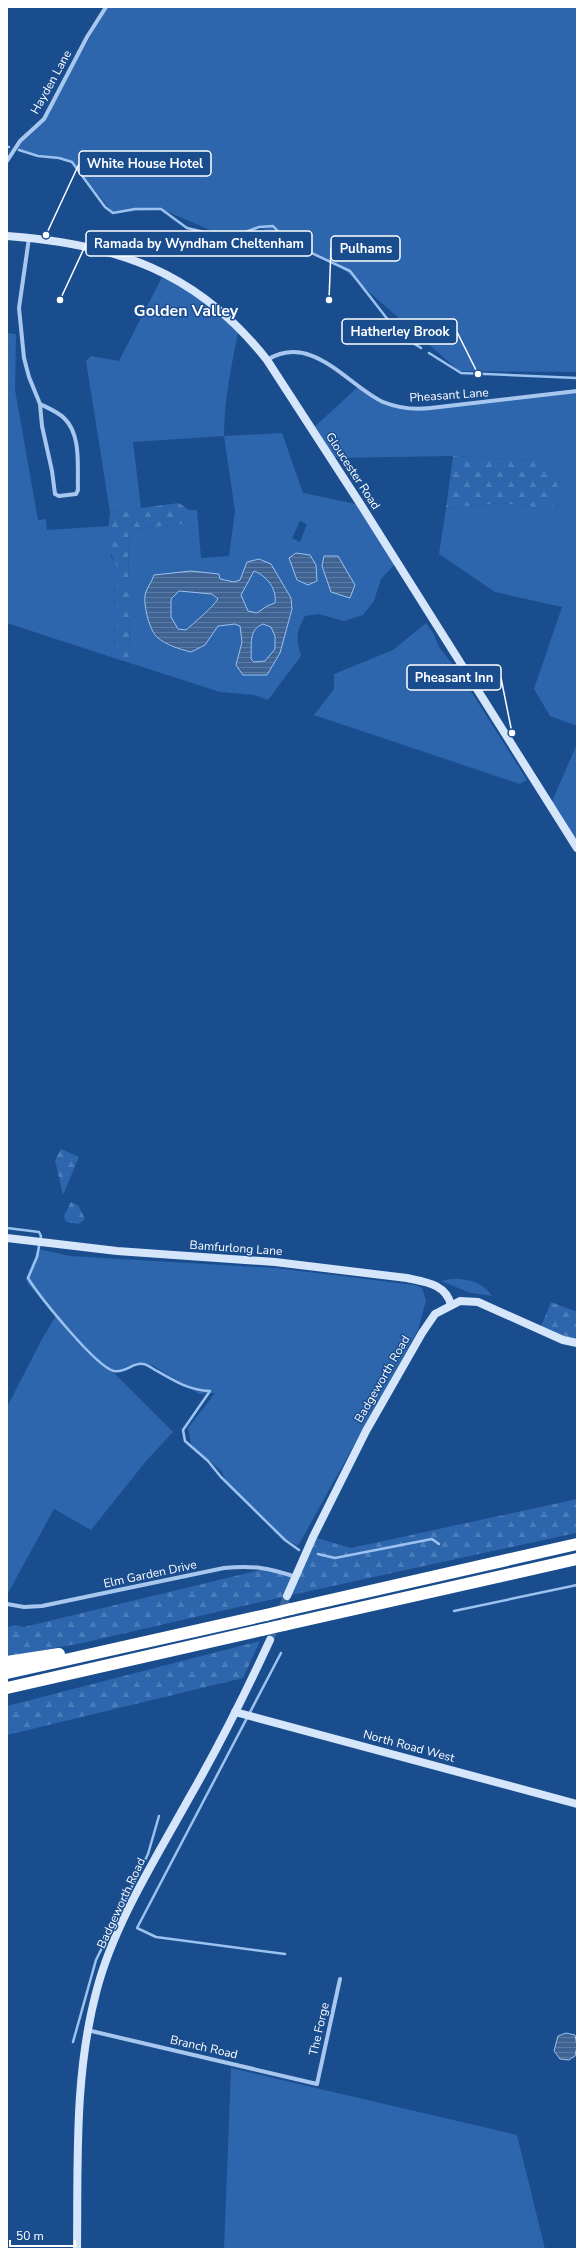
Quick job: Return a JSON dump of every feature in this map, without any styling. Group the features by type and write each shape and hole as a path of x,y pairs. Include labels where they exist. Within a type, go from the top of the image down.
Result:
{"highway":[{"path":"7,1673 177,1636 577,1544"},
{"path":"7,1689 577,1559"},
{"path":"7,1662 177,1636"}],"street":[{"name":"Hayden Lane","path":"7,161 20,141 44,119 87,37 106,7"},
{"name":"Gloucester Road","path":"7,236 100,249 134,259 191,288 224,313 249,338 267,360 361,505 577,848"},
{"path":"29,238 20,308 24,358 29,377 40,404 42,426 52,470 55,494 59,496 76,494 78,490 76,441 71,426 64,417 40,404"},
{"name":"Pheasant Lane","path":"267,360 281,352 293,352 310,356 338,370 374,397 390,405 407,408 431,408 577,391"},
{"name":"Bamfurlong Lane","path":"7,1238 117,1251 275,1262 407,1278 426,1282 442,1289 448,1295 451,1305"},
{"name":"Badgeworth Road","path":"287,1596 313,1537 366,1431 414,1346 435,1314 460,1301 478,1302 563,1340 577,1343"},
{"name":"Elm Garden Drive","path":"7,1604 24,1607 42,1606 224,1568 249,1566 268,1568 296,1577"},
{"name":"Badgeworth Road","path":"77,2249 78,2117 87,2030 97,1986 119,1929 235,1712 270,1640"},
{"name":"North Road West","path":"235,1712 577,1804"},
{"name":"The Forge","path":"317,2084 340,1980"},
{"name":"Branch Road","path":"87,2030 317,2084"}],"green space":[{"path":"107,7 577,7 577,372 459,371 343,269 259,227 229,238 161,209 113,213 72,162 14,149 44,119"},
{"path":"164,273 239,327 227,395 224,436 133,442 141,508 110,512 86,361 91,356 119,361"},
{"path":"7,333 16,334 15,390 38,520 46,519 47,530 109,526 111,557 117,566 117,659 7,623"},
{"path":"359,386 374,397 407,408 577,391 577,726 550,716 534,689 562,607 495,592 439,554 446,508 502,503 552,509 535,460 453,456 331,458 312,429"},
{"path":"282,433 303,493 361,505 397,562 381,579 374,601 363,615 344,621 318,614 305,616 298,631 298,645 301,656 268,700 254,695 220,692 130,663 128,530 189,523 189,510 197,510 201,558 229,556 235,511 224,436","holes":["300,521 307,524 300,542 292,538"]},
{"path":"453,456 535,460 561,472 552,509 502,503 446,508"},
{"path":"179,503 189,510 189,523 128,530 130,663 117,659 117,566 113,560 109,547 108,533 110,512"},
{"path":"426,623 433,633 439,647 460,674 527,780 520,784 314,715 334,689 334,674 393,650"},
{"path":"577,744 577,848 550,806"},
{"path":"61,1149 79,1157 63,1195 55,1160"},
{"path":"71,1202 78,1205 85,1219 79,1224 66,1222 64,1216"},
{"path":"38,1249 70,1256 275,1268 415,1285 422,1288 426,1301 418,1330 298,1546 275,1533 271,1524 227,1483 222,1472 209,1460 192,1448 188,1428 215,1393 199,1394 152,1365 141,1363 131,1368 113,1372 173,1432 147,1460 91,1530 54,1509 7,1595 7,1407 42,1339 57,1314 28,1284 26,1278"},
{"path":"451,1279 469,1280 479,1284 492,1296 471,1293 441,1281"},
{"path":"551,1302 577,1312 577,1343 540,1329"},
{"path":"577,1499 577,1533 287,1596 82,1643 7,1657 7,1627 15,1625 24,1627 268,1568 296,1577 313,1537 351,1548"},
{"path":"260,1641 243,1678 7,1735 7,1706"},
{"path":"231,2068 517,2135 545,2249 224,2249"}],"shaded area":[{"path":"296,553 310,555 316,565 317,581 308,585 297,580 289,558"},
{"path":"324,556 338,556 355,585 350,598 331,592 322,566"},
{"path":"259,559 271,564 291,598 292,609 280,653 267,675 243,675 236,665 242,642 240,626 235,624 218,626 205,645 191,652 177,648 157,637 151,628 145,602 146,592 154,575 191,571 219,574 220,579 234,582 240,580 247,562","holes":["254,571 259,573 267,580 273,588 275,598 275,603 267,606 257,613 248,611 241,595","179,591 212,594 218,599 208,611 186,630 178,629 171,617 171,599","263,624 271,627 275,636 275,649 265,661 254,662 251,659 252,638 258,627"]},
{"path":"566,2033 575,2035 577,2046 575,2056 569,2060 560,2059 554,2051 558,2036"}],"waterway":[{"path":"19,150 38,156 59,158 72,162 105,207 113,213 135,209 161,209 187,228 229,238 259,227 273,226 288,242 350,271 399,334 421,348"},
{"path":"429,353 461,373 577,378"},
{"path":"7,1228 39,1232 41,1236 37,1257 28,1278 68,1330 106,1367 114,1371 118,1371 139,1364 145,1364 182,1384 195,1389 210,1391 183,1430 185,1441 208,1461 221,1477 285,1540 299,1550"},
{"path":"318,1554 335,1558 432,1539 439,1544"},
{"path":"454,1611 577,1585"},
{"path":"281,1653 137,1928 156,1937 285,1954"},
{"path":"73,2042 96,1960 148,1854 159,1816"}],"tunnel":[{"path":"270,1640 287,1596"}],"place":[{"name":"White House Hotel","path":"46,235"},
{"name":"Ramada by Wyndham Cheltenham","path":"60,300"},
{"name":"Pulhams","path":"329,300"},
{"name":"Hatherley Brook","path":"478,374"},
{"name":"Pheasant Inn","path":"512,733"}],"district":[{"name":"Golden Valley","path":"186,310"}]}
